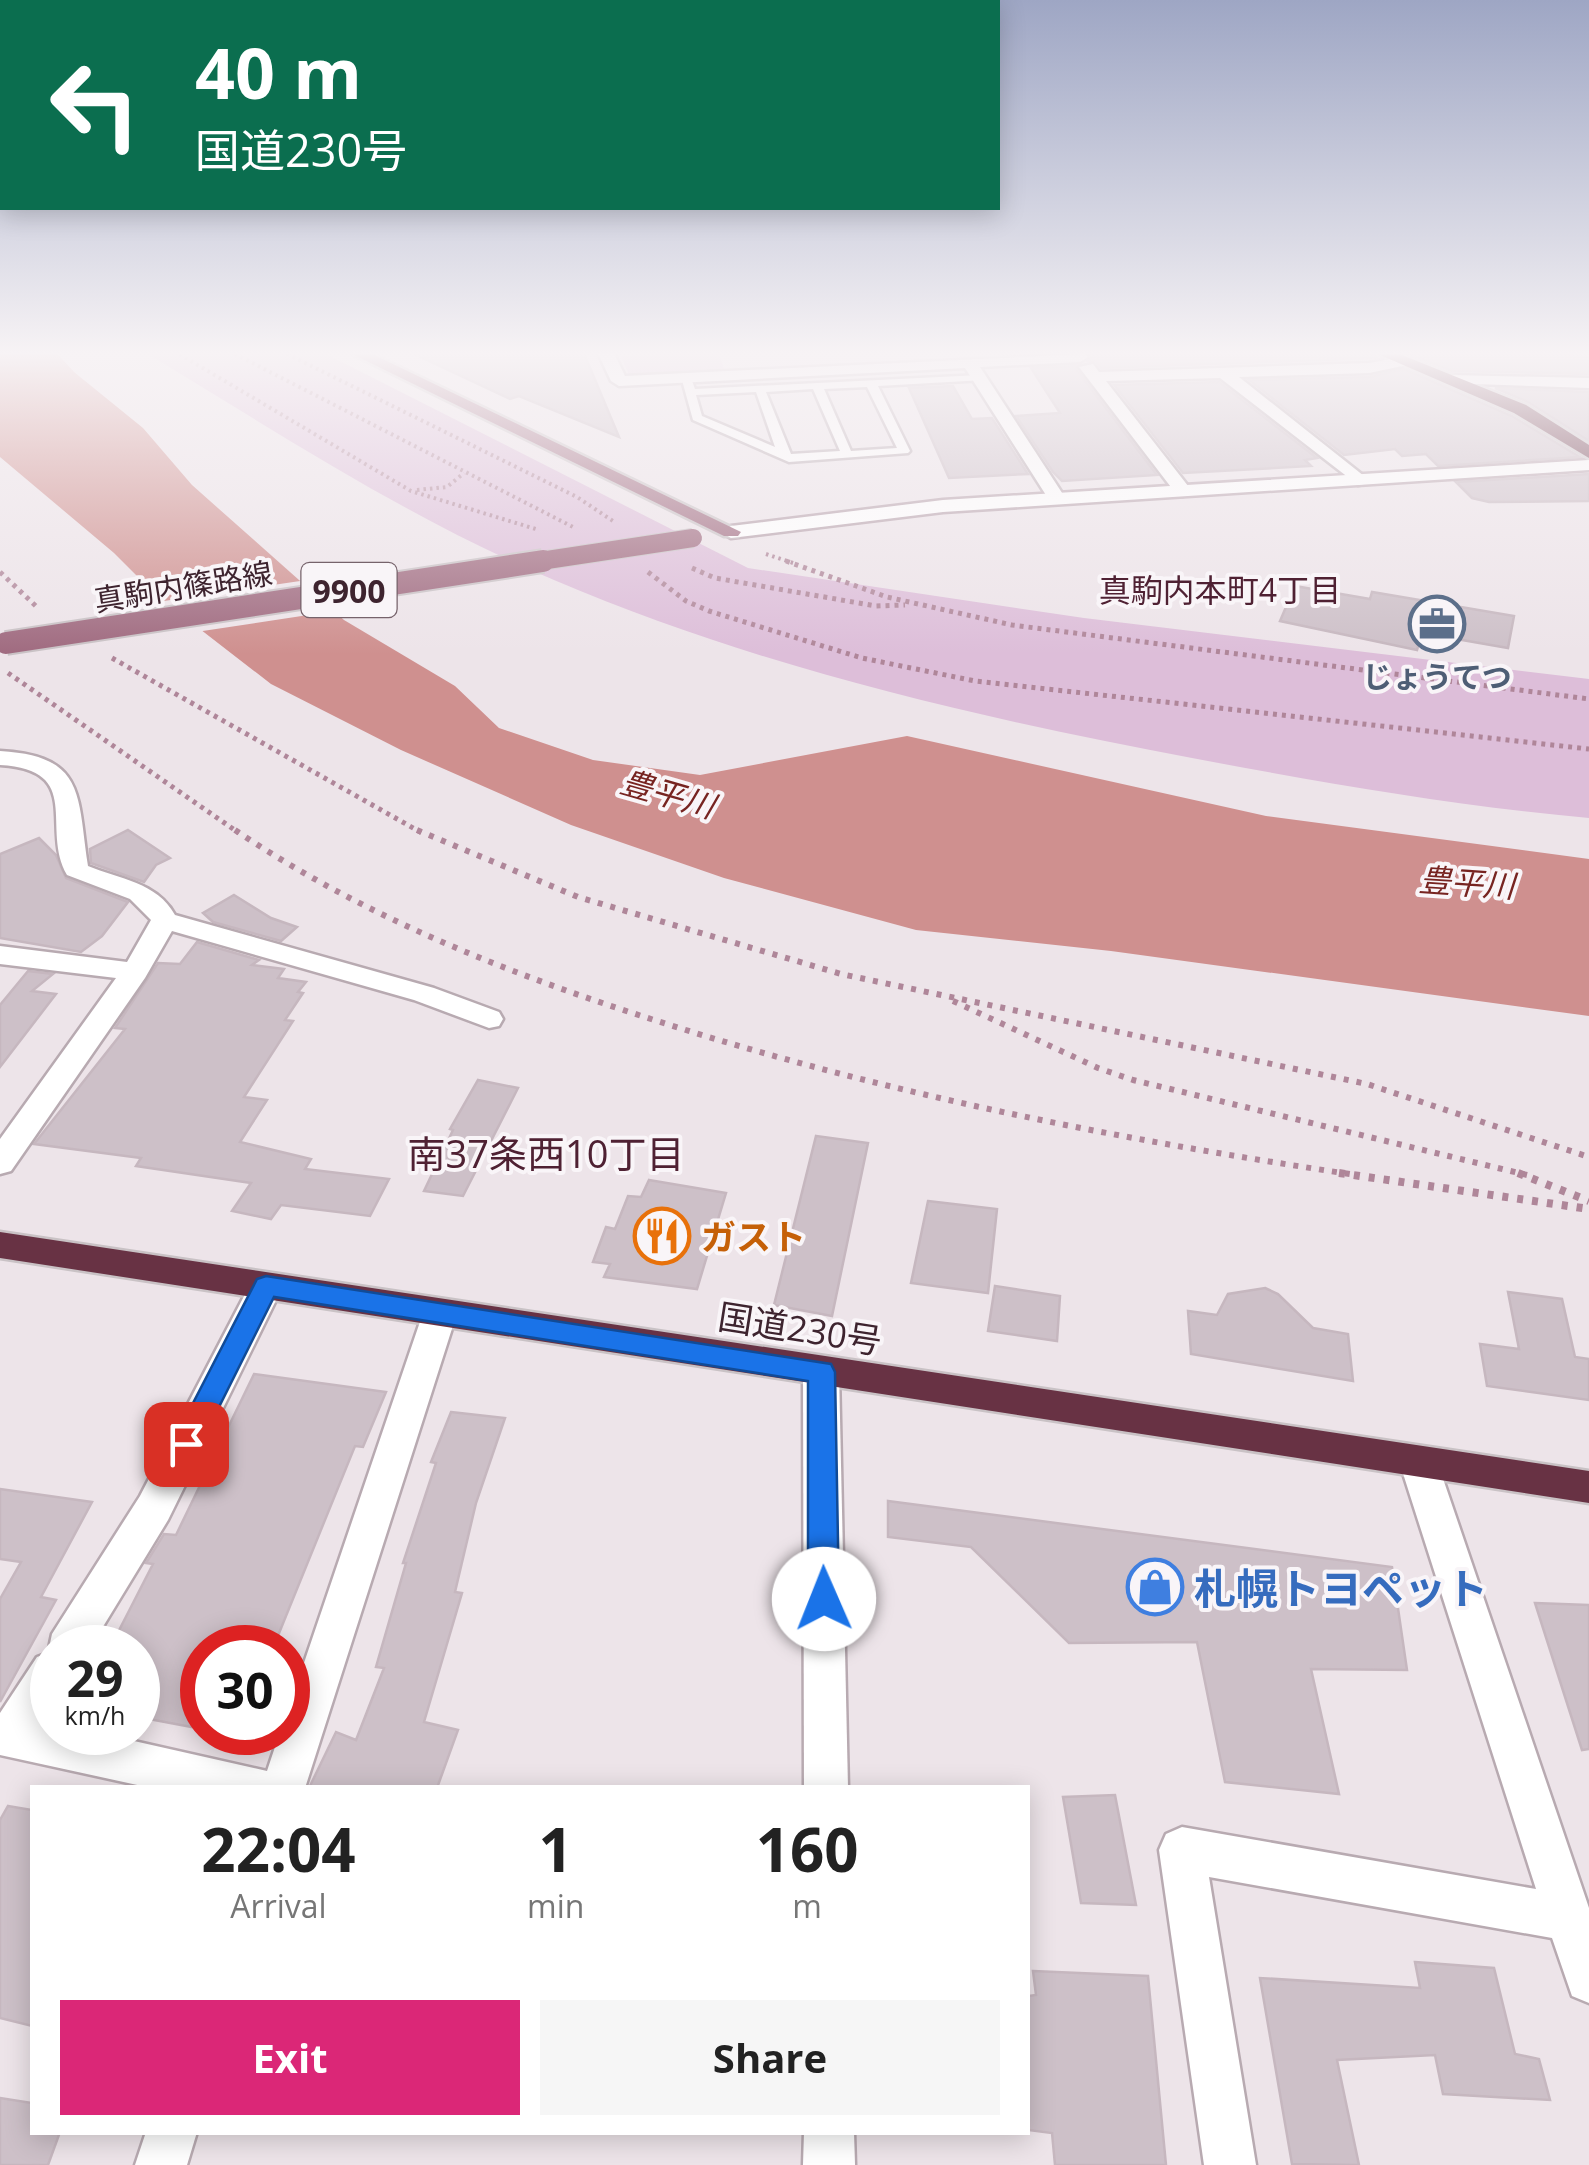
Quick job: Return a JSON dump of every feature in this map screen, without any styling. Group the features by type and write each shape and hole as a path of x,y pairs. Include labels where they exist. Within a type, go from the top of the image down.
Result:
{"highway":[{"name":"国道230号","path":"0,1246 1589,1487"}],"main road":[{"path":"565,452 732,532"},
{"name":"真駒内篠路線","path":"3,643 732,532"}],"street":[{"path":"1026,452 1056,499"},
{"path":"1153,452 1183,491"},
{"path":"1323,452 1358,480"},
{"path":"732,532 870,512 1589,465"},
{"path":"0,758 40,762 58,774 76,870 151,899 161,908 164,920 135,972 0,1163"},
{"path":"164,920 424,994 489,1019"},
{"path":"0,955 135,972"},
{"path":"81,1625 154,1508 266,1286"},
{"path":"284,1785 440,1314"},
{"path":"821,1372 826,1785"},
{"path":"1419,1464 1589,1979"},
{"path":"30,1701 6,1735 242,1785"},
{"path":"1230,2165 1182,1850 1570,1918"},
{"path":"161,2165 171,2135"},
{"path":"829,2135 830,2165"}],"lane":[{"path":"776,452 903,452"}],"path":[{"path":"345,452 411,491 556,535"},
{"path":"422,452 587,534"},
{"path":"484,452 577,498 624,528"},
{"path":"411,491 447,486 464,474"},
{"path":"732,532 787,564 916,605 1049,631 1589,699"},
{"path":"686,566 715,578 876,606 916,605"},
{"path":"642,568 686,601 709,611 826,648 918,670 1045,691 1589,748"},
{"path":"0,572 42,611"},
{"path":"111,658 389,816 520,876 760,952 943,996 1367,1084 1589,1156"},
{"path":"0,668 86,721 230,827 335,892 437,939 612,1007 856,1082 1011,1117 1235,1157 1589,1209"},
{"path":"943,996 1116,1074 1498,1167 1540,1179 1589,1201"}],"shaded area":[{"path":"309,452 519,452 748,568 1084,618 1589,679 1589,818 1390,793 1110,742 948,707 788,664 631,611 554,580 447,530"}],"water":[{"name":"豊平川","path":"0,452 164,452 192,485 344,620 455,686 499,728 593,760 700,775 907,736 1266,816 1589,859 1589,1016 1111,951 916,930 724,878 571,825 401,750 271,684 156,595 114,553 0,457"}],"pier":[{"path":"307,580 341,610 196,632 157,602"}],"building":[{"path":"937,452 1014,452 1028,474 949,478"},
{"path":"1040,452 1139,452 1157,475 1062,481"},
{"path":"1167,452 1309,452 1317,458 1305,460 1311,466 1183,473"},
{"path":"1398,452 1572,452 1580,457 1438,466 1426,454 1402,456"},
{"path":"1589,474 1589,501 1489,502 1472,498 1456,482"},
{"name":"じょうてつ","path":"1295,586 1370,599 1372,592 1514,616 1508,648 1422,633 1417,650 1280,621"},
{"path":"128,830 170,858 156,865 144,882 91,863 90,849"},
{"path":"39,838 56,855 66,878 128,902 102,936 81,952 0,938 0,854"},
{"path":"234,895 271,918 297,927 281,941 213,922 203,913"},
{"path":"197,942 259,960 252,965 284,969 278,978 306,982 285,1020 293,1021 244,1097 267,1100 240,1142 311,1159 305,1169 389,1179 370,1216 281,1205 271,1219 232,1211 251,1183 136,1166 141,1158 34,1144 125,1029 115,1028 158,963 180,964"},
{"path":"28,971 53,974 32,991 56,994 0,1067 0,1005"},
{"path":"478,1080 518,1088 463,1196 424,1191 453,1130 450,1129"},
{"path":"816,1136 868,1143 832,1316 774,1305"},
{"path":"649,1180 726,1193 697,1289 604,1277 610,1264 593,1262 606,1227 615,1229 628,1196 641,1197"},
{"path":"928,1201 997,1209 988,1293 911,1283"},
{"path":"995,1286 1060,1296 1057,1341 988,1331"},
{"path":"1265,1288 1278,1294 1313,1328 1348,1334 1353,1381 1191,1354 1188,1311 1217,1315 1228,1294"},
{"path":"1508,1292 1562,1299 1575,1357 1589,1359 1589,1400 1487,1386 1480,1344 1519,1349"},
{"path":"254,1374 386,1392 363,1447 355,1446 282,1625 180,1625 180,1725 160,1721 160,1625 122,1625 153,1564 146,1563 164,1534 176,1535"},
{"path":"451,1412 505,1418 476,1503 455,1592 462,1593 424,1722 458,1730 438,1785 310,1785 336,1732 356,1740 384,1668 376,1667 403,1563 436,1463 431,1462"},
{"path":"0,1489 92,1502 41,1597 56,1600 42,1625 30,1625 30,1647 0,1702 0,1599 21,1562 0,1559"},
{"path":"888,1501 1392,1567 1407,1670 1311,1669 1339,1794 1225,1782 1197,1642 1069,1643 971,1547 888,1537"},
{"path":"1535,1603 1589,1605 1589,1749 1582,1750"},
{"path":"1115,1795 1136,1905 1081,1903 1063,1797"},
{"path":"8,1806 30,1810 30,2026 0,2018 0,1820"},
{"path":"1415,1962 1494,1968 1515,2054 1539,2059 1550,2100 1443,2094 1435,2055 1337,2060 1359,2165 1292,2164 1260,1978 1420,1988"},
{"path":"1033,1971 1148,1976 1166,2165 1055,2165 1052,2133 1030,2130 1030,1996 1036,1995"},
{"path":"0,2098 30,2103 30,2135 59,2135 48,2165 0,2165"}],"place":[{"name":"じょうてつ","path":"1437,624"},
{"name":"ガスト","path":"662,1236"},
{"name":"札幌トヨペット","path":"1155,1587"}],"district":[{"name":"真駒内本町4丁目","path":"1220,589"},
{"name":"南37条西10丁目","path":"546,1153"}],"route":[{"path":"186,1444 266,1286 821,1372 824,1599"}]}
